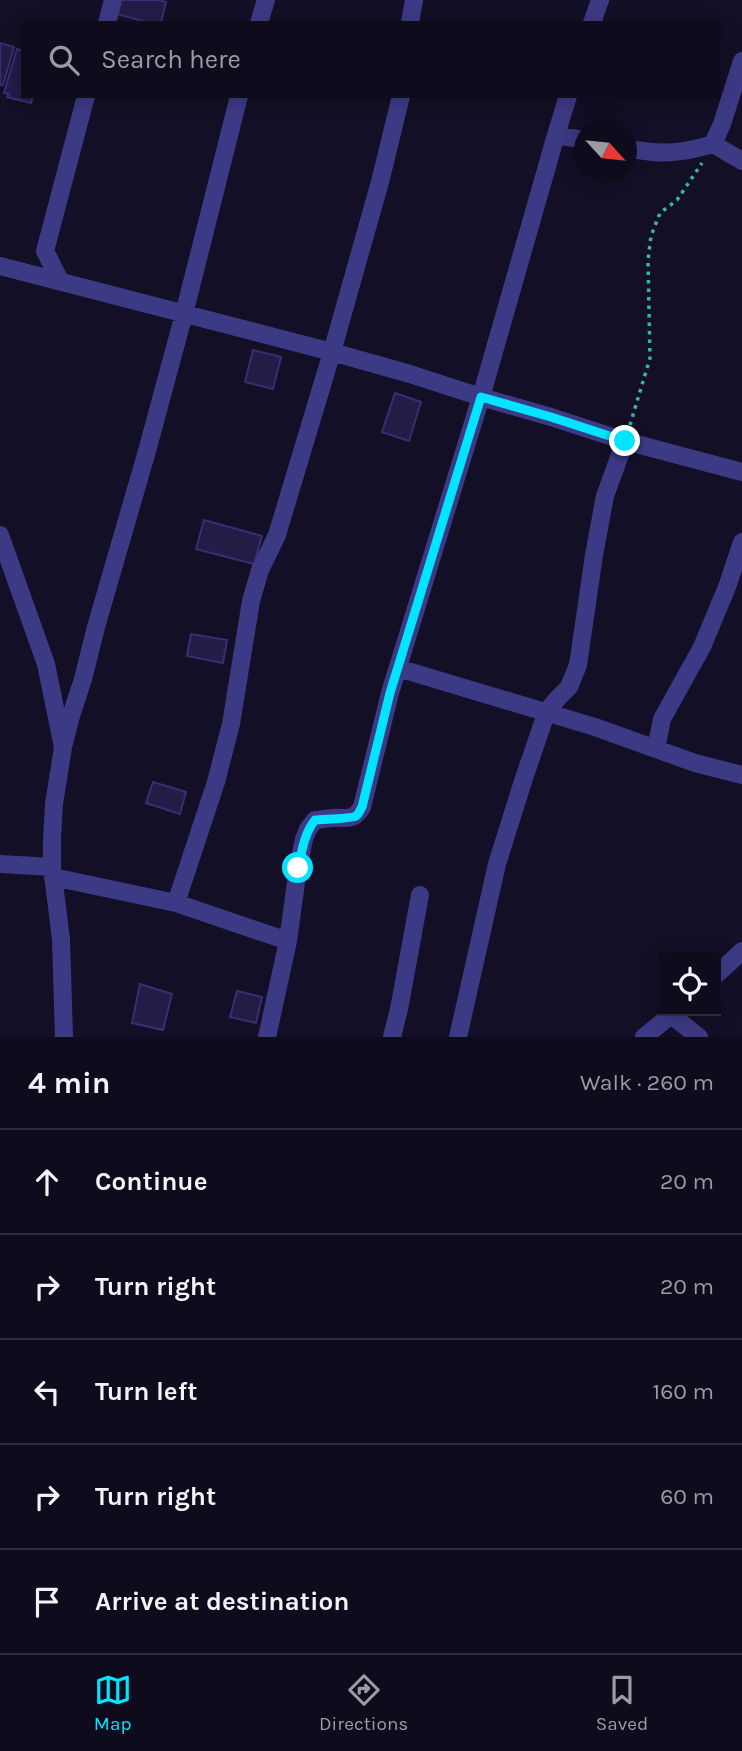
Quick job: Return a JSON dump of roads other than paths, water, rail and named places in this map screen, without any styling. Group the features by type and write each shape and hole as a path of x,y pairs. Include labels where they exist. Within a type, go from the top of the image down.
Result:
{"street":[{"path":"108,21 113,0"},
{"path":"260,21 266,0"},
{"path":"410,21 414,0"},
{"path":"593,21 600,0"},
{"path":"637,150 651,153 689,152 713,144 742,61"},
{"path":"60,281 45,250 85,98"},
{"path":"64,1037 61,939 53,872 54,804 63,747 147,451 238,98"},
{"path":"176,903 216,782 230,724 254,591 260,570 277,535 332,352 401,98"},
{"path":"267,1037 288,941 298,868 308,829 315,820 352,818 358,815 362,807 390,693 481,397 567,98"},
{"path":"556,135 574,138"},
{"path":"713,144 742,161"},
{"path":"7,268 45,250"},
{"path":"7,268 332,352 625,441 742,471"},
{"path":"458,1037 497,864 524,778 547,711 569,687 578,665 605,496 625,441"},
{"path":"0,535 46,664 63,747"},
{"path":"656,749 662,719 702,647 742,542"},
{"path":"398,668 547,711 695,763 742,775"},
{"path":"0,864 53,872 176,903 288,941"},
{"path":"392,1037 419,895"},
{"path":"721,970 742,951"},
{"path":"645,1037 670,1016"},
{"path":"676,1016 699,1037"}]}
